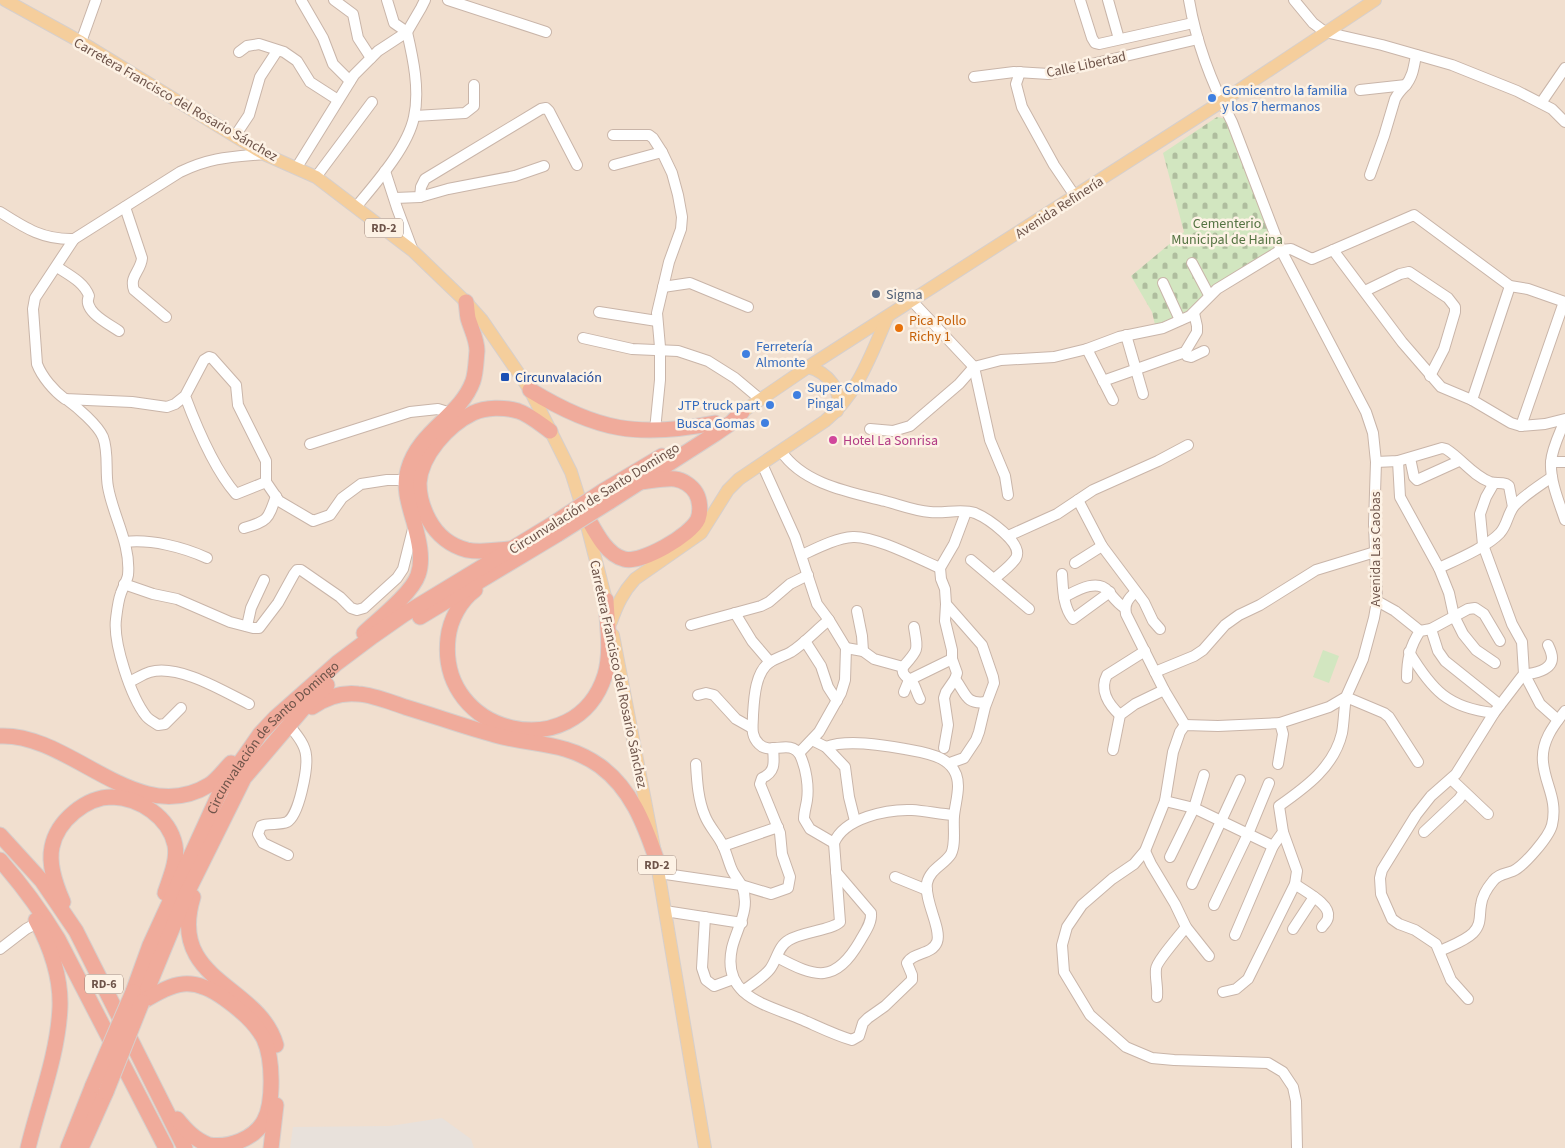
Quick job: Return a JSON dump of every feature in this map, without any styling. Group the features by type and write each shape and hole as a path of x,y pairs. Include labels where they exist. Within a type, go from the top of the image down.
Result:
{"highway":[{"path":"337,663 344,651 409,590 419,573 420,561 414,522 409,507 406,480 413,457 422,441 451,413 470,386 476,367 477,343 468,318 466,302"},
{"path":"530,390 554,405 588,420 631,430 690,428 715,423"},
{"path":"513,549 478,552 458,547 444,538 433,527 425,513 421,499 419,483 424,462 444,435 460,421 473,413 486,409 500,408 518,411 534,419 550,431"},
{"name":"Circunvalación de Santo Domingo","path":"81,1148 100,1088 138,997 207,851 244,778 308,703 367,650 508,564 555,529 715,423 742,412"},
{"name":"Circunvalación de Santo Domingo","path":"606,496 640,482 715,434 731,423 742,412"},
{"path":"583,510 606,547 614,554 624,559 633,560 653,554 692,528 698,519 700,505 698,495 692,487 676,479 640,482"},
{"name":"Circunvalación de Santo Domingo","path":"138,997 150,945 221,790 260,734 276,717 337,663 403,615 513,549 555,529"},
{"path":"508,564 472,592 463,602 454,615 449,630 447,647 450,668 465,700 477,712 492,722 507,728 546,729 575,716 588,706 599,690 605,674 608,639 606,600"},
{"path":"289,725 322,700 333,695 357,694 497,736 554,745 570,750 600,766 625,791 643,820 656,858"},
{"path":"0,736 34,741 112,780 145,794 172,797 194,792 211,784 260,734"},
{"path":"76,931 53,875 52,847 56,833 79,808 91,802 110,797 130,800 153,812 162,821 171,833 175,846 175,857 150,945"},
{"name":"RD-6","path":"0,835 42,881 76,931 185,1148"},
{"path":"207,851 190,908 188,921 190,936 201,962 217,980 257,1012 268,1026 275,1040 279,1055 280,1078 271,1148"},
{"path":"0,860 37,923 54,963 59,984 60,1007 55,1043 28,1148"},
{"name":"RD-6","path":"0,860 26,890 58,939 166,1148"},
{"path":"138,997 174,985 201,985 216,993 245,1015 264,1040 269,1056 271,1087 269,1106 264,1122 254,1134 243,1142 227,1147 210,1146 198,1140 187,1131 161,1099"},
{"name":"Circunvalación de Santo Domingo","path":"68,1148 100,1088"},
{"path":"137,1093 160,1148"}],"main road":[{"name":"Carretera Francisco del Rosario Sánchez","path":"5,0 81,42 264,154 297,167 316,178 356,207 413,250 466,302 482,320 530,390 571,472 583,510 606,600 659,873 705,1148"},
{"name":"Avenida Refinería","path":"742,412 808,367 1221,102 1375,0"},
{"path":"611,622 621,597 634,579 701,533 728,490 739,479 837,411 858,382 887,318"},
{"path":"808,367 824,374 834,385 839,402 837,411"}],"street":[{"path":"81,42 96,0"},
{"path":"301,0 323,38 333,64 350,82"},
{"path":"334,0 352,14 358,38 371,58"},
{"path":"356,207 386,171 409,132 414,116 415,88 412,53 407,32 394,23 387,0"},
{"path":"297,167 354,75 371,58 407,32 425,0"},
{"path":"448,0 546,32"},
{"path":"1080,0 1095,42 1099,44 1193,23"},
{"path":"1108,0 1119,39"},
{"name":"Avenida Las Caobas","path":"1189,0 1198,39 1221,102 1232,122 1281,250 1366,412 1373,433 1376,462 1375,552 1377,601 1374,618 1363,658 1346,698 1342,734 1330,761 1311,783 1279,806 1283,832"},
{"path":"1294,0 1313,23 1325,32 1452,65 1516,91 1552,109 1565,122"},
{"name":"Calle Libertad","path":"974,77 1020,72 1049,74 1198,39"},
{"path":"239,52 248,46 259,44 284,52 297,61 310,82 338,100"},
{"path":"236,136 249,115 260,77 277,51"},
{"path":"1370,175 1395,98 1406,85 1413,72 1416,55"},
{"path":"1540,103 1565,68"},
{"path":"1020,72 1016,84 1022,108 1054,165 1075,196"},
{"path":"414,116 465,113 474,106 474,85"},
{"path":"1360,90 1406,85"},
{"path":"316,178 372,102"},
{"path":"420,197 421,187 425,179 541,109 546,108 549,111 577,165"},
{"path":"613,135 649,136 653,138 672,173 682,217 681,229 669,262 656,313 660,351 660,380 655,430"},
{"path":"614,165 662,152"},
{"path":"181,708 165,724 158,725 145,715 129,682 119,651 116,621 121,593 128,576 125,542 107,485 107,463 103,437 89,419 60,395 40,373 37,364 33,309 35,298 74,239 180,172 197,164 215,158 264,154"},
{"path":"395,198 420,197 448,189 514,176 544,166"},
{"path":"386,171 397,208 413,250"},
{"path":"125,207 142,258 133,277 134,290 166,317"},
{"path":"0,212 24,228 41,236 61,240 74,239"},
{"path":"870,429 893,431 910,426 959,384 974,367 1001,360 1054,357 1087,349 1126,335 1163,328 1194,313 1209,295 1281,250 1291,248 1312,259 1414,215 1510,286 1528,289 1564,302 1521,426"},
{"path":"1334,250 1402,342 1441,387 1472,400 1511,423 1521,426 1565,420"},
{"path":"1192,263 1209,295"},
{"path":"57,267 87,290 90,296 87,300 92,311 119,331"},
{"path":"1365,291 1400,274 1409,272 1452,302 1455,312 1444,349 1430,376"},
{"path":"663,288 690,283 748,307"},
{"path":"1163,283 1180,320"},
{"path":"1472,400 1510,286"},
{"path":"912,301 974,367 990,440 1005,476 1008,495"},
{"path":"599,312 657,321"},
{"path":"1103,381 1185,352 1197,332 1194,313"},
{"path":"1126,335 1143,394"},
{"path":"583,338 632,350 678,351 708,361 735,378 760,399"},
{"path":"1087,349 1113,400"},
{"path":"1185,352 1187,356 1191,357 1204,351"},
{"path":"65,399 132,402 167,407 175,404 184,396 204,360 209,357 236,384 238,405 266,461 266,482 279,501 313,521 330,515 342,498 361,484 387,480 406,480"},
{"path":"184,396 192,417 216,464 236,494 266,482"},
{"path":"310,444 410,412 438,409 451,413"},
{"path":"1565,420 1554,447 1551,462 1552,477 1565,520"},
{"path":"1008,536 1057,514 1093,490 1158,461 1188,444"},
{"path":"1376,462 1398,461 1442,448 1450,451 1474,474 1494,483 1502,483 1509,486 1513,507"},
{"path":"781,451 791,464 836,489 928,512 966,512 978,515 1008,536 1016,548 1016,557 994,579"},
{"path":"1410,458 1414,477 1417,480 1460,461"},
{"path":"1398,461 1400,497 1439,568 1449,593 1454,616 1467,640 1476,650 1495,663"},
{"path":"1551,462 1565,462"},
{"path":"762,464 790,524 817,604 846,648 845,680 838,700 826,721 812,740 799,753"},
{"path":"1439,568 1498,535 1506,527 1513,507 1535,488 1552,477"},
{"path":"1494,483 1486,497 1480,514 1483,545 1512,624 1522,642 1524,674 1540,704 1558,720"},
{"path":"244,528 266,520 270,515 276,496"},
{"path":"1078,500 1102,546 1144,602 1153,621 1160,629"},
{"path":"944,748 948,725 944,698 957,673 952,659 940,568 957,538 966,512"},
{"path":"124,584 153,594 178,598 230,622 259,628 278,603 297,570 301,570 334,592 351,608 357,610 364,608 397,578 403,569 414,522"},
{"path":"802,555 844,538 858,537 874,540 940,568"},
{"path":"125,542 140,540 192,551 207,558"},
{"path":"1075,563 1102,546"},
{"path":"1155,672 1194,656 1203,650 1225,625 1239,615 1260,605 1316,570 1375,552"},
{"path":"971,560 1029,609"},
{"path":"1062,574 1064,597 1070,616 1073,619 1077,618 1110,592"},
{"path":"691,625 709,619 748,611 769,602 790,584 808,575"},
{"path":"246,626 251,608 264,580"},
{"path":"1064,597 1086,587 1099,585 1110,592 1120,605 1125,608 1131,625 1164,690 1185,725"},
{"path":"1125,608 1129,598 1136,592"},
{"path":"1377,601 1395,611 1420,631 1431,629 1468,609 1475,608 1484,614 1500,641"},
{"path":"946,604 978,639 984,650 994,683 986,702 976,740 964,758 950,763"},
{"path":"857,611 863,651"},
{"path":"735,613 752,641 770,662"},
{"path":"829,620 791,652 764,667 755,693 752,728 753,735 763,748 786,747 792,748 799,753 806,778 807,800 804,819 810,829 834,844"},
{"path":"902,667 912,658 917,650 914,627"},
{"path":"1431,629 1434,642 1445,661 1497,709"},
{"path":"1407,678 1407,659 1420,631"},
{"path":"805,641 821,666 828,687 838,700"},
{"path":"1468,999 1451,980 1436,944 1416,930 1399,924 1392,919 1381,894 1380,878 1382,870 1416,815 1431,796 1451,779 1497,709 1524,674 1540,672 1552,662 1548,645"},
{"path":"846,648 863,651 874,659 902,667"},
{"path":"1120,715 1109,702 1103,689 1104,681 1107,675 1145,651"},
{"path":"1409,652 1430,684 1445,697 1462,707 1478,711 1497,709"},
{"path":"904,692 910,680 952,659"},
{"path":"902,667 905,677 913,684 920,699"},
{"path":"129,682 150,672 171,671 196,679 249,704"},
{"path":"955,679 970,701 978,704 986,702"},
{"path":"1113,750 1120,715 1135,704 1164,690"},
{"path":"698,695 706,693 714,695 736,719 752,728"},
{"path":"1185,725 1218,726 1280,723 1329,707 1346,698 1384,713 1418,762"},
{"path":"1440,951 1466,938 1476,930 1479,925 1482,900 1492,882 1500,876 1519,868 1540,845 1550,829 1553,801 1543,756 1547,738 1565,711"},
{"path":"1278,764 1282,734 1280,723"},
{"path":"288,855 263,843 258,834 261,826 288,821 298,805 306,756 300,738 289,725"},
{"path":"1185,725 1180,732 1173,752 1165,801 1145,851 1134,864 1112,879 1082,905 1067,927 1062,945 1064,972 1090,1015 1126,1048 1152,1058 1167,1060 1268,1063 1283,1072 1292,1087 1296,1101 1297,1148"},
{"path":"812,740 826,747 845,767 855,821"},
{"path":"696,764 697,781 703,810 723,846 734,874 741,885 744,899 742,923 736,934 730,963 733,979 752,1000 803,1020 839,1037 852,1040 859,1036 868,1018 885,1006 912,980 908,966 909,959 927,952 937,944 937,931 928,900 927,882 930,875 951,854 953,848 954,815 958,784 956,773 950,763 930,753 895,747 840,744 826,747"},
{"path":"659,873 741,885 770,894 788,888 790,878 782,854 778,827 760,784 762,778 770,774 774,767 773,748"},
{"path":"1170,856 1194,808 1204,776"},
{"path":"1451,779 1488,814"},
{"path":"1192,884 1240,780"},
{"path":"1214,905 1248,834 1269,783"},
{"path":"1424,832 1460,799 1464,792"},
{"path":"1165,801 1194,808 1273,846"},
{"path":"743,991 768,972 780,948 786,941 814,930 833,927 840,922 834,844 836,839 855,821 889,812 902,811 954,815"},
{"path":"723,846 778,827"},
{"path":"1235,935 1273,846 1283,832"},
{"path":"1223,992 1236,989 1248,979 1295,884 1297,871 1283,832"},
{"path":"1145,851 1186,926 1209,956"},
{"path":"777,957 813,974 827,974 839,967 852,954 870,923 871,913 836,872"},
{"path":"895,877 927,890"},
{"path":"1295,884 1324,905 1328,912 1328,918 1322,927"},
{"path":"1293,929 1314,897"},
{"path":"665,911 742,923"},
{"path":"705,917 702,968 706,980 714,986 733,979"},
{"path":"0,949 37,923"},
{"path":"1157,997 1156,968 1159,960 1171,948 1186,926"}],"shaded area":[{"path":"0,0 1565,0 1565,1148 0,1148"},
{"path":"442,1118 471,1139 474,1148 290,1148 293,1127 390,1126"}],"green space":[{"name":"Cementerio Municipal de Haina","path":"1217,117 1227,119 1281,250 1217,289 1194,313 1156,329 1152,312 1131,276 1184,232 1163,153"},
{"path":"1323,650 1339,656 1329,683 1313,677"}],"place":[{"name":"Gomicentro la familia y los 7 hermanos","path":"1212,98"},
{"name":"Sigma","path":"876,294"},
{"name":"Pica Pollo Richy 1","path":"899,328"},
{"name":"Ferretería Almonte","path":"746,354"},
{"name":"Circunvalación","path":"505,377"},
{"name":"Super Colmado Pingal","path":"797,395"},
{"name":"JTP truck part","path":"770,405"},
{"name":"Busca Gomas","path":"765,423"},
{"name":"Hotel La Sonrisa","path":"833,440"}]}
